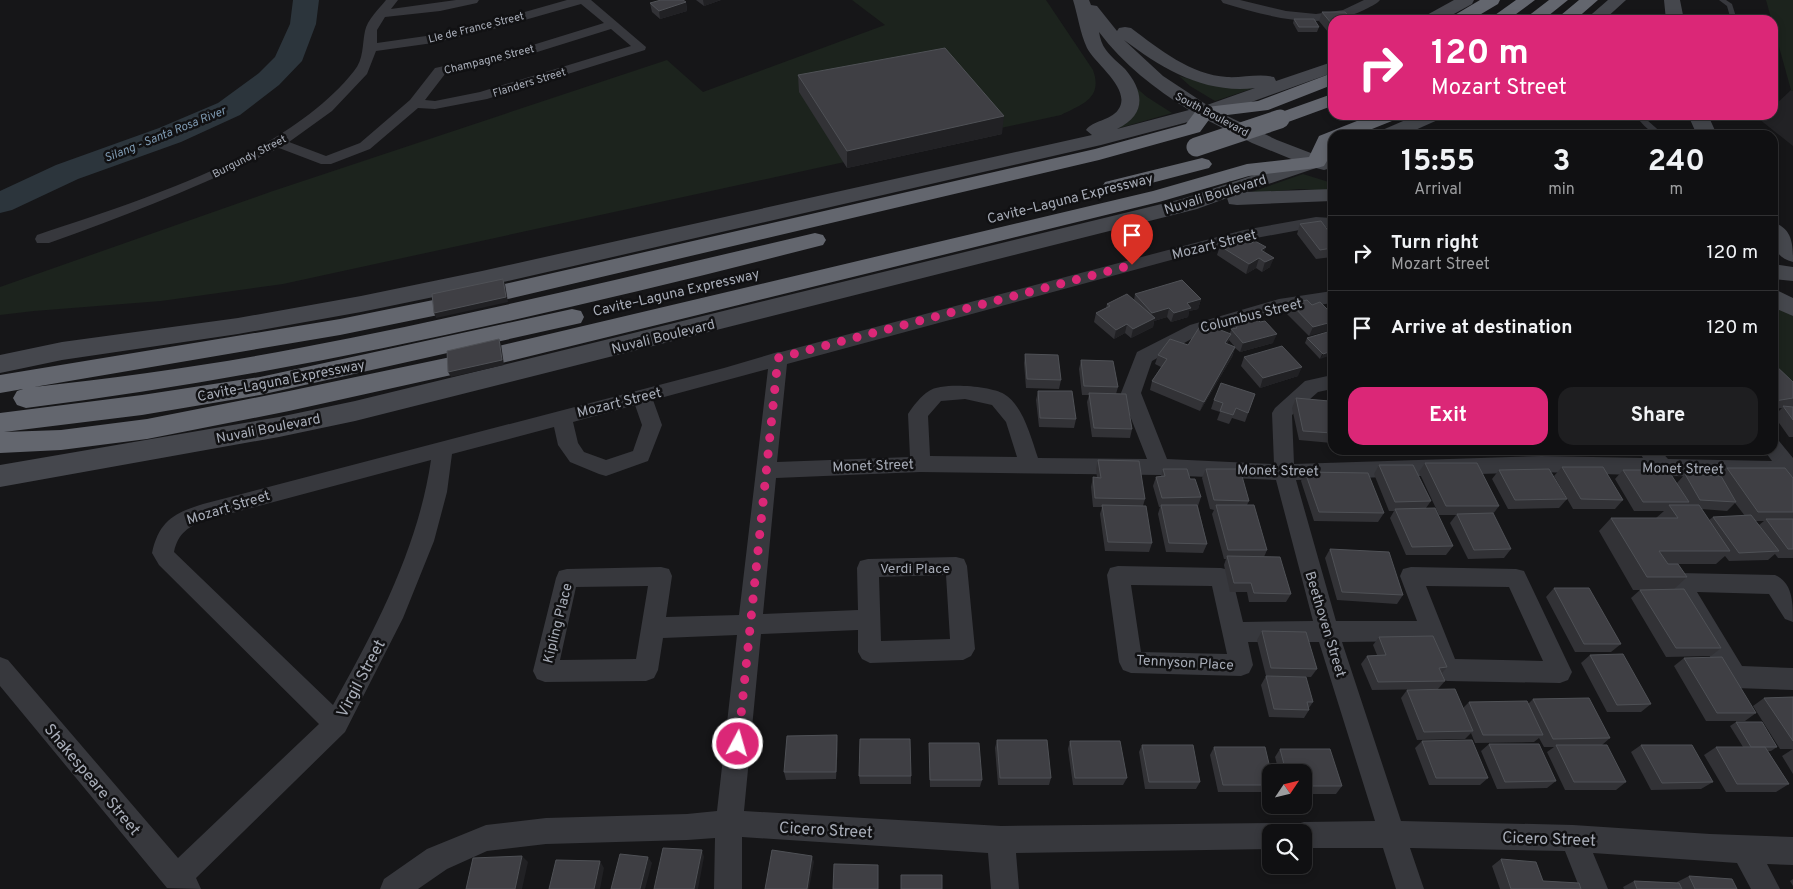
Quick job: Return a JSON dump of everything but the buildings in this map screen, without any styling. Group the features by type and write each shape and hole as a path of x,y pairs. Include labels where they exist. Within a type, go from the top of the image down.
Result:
{"highway":[{"path":"1467,15 1492,0"},
{"path":"1504,15 1527,0"},
{"path":"1539,15 1560,0"},
{"path":"1570,15 1590,0"},
{"name":"Cavite–Laguna Expressway","path":"0,400 94,390 300,357 516,311 1102,173 1196,147 1328,101"},
{"path":"0,384 311,332 448,305 1099,154 1193,128 1204,112"},
{"name":"Cavite–Laguna Expressway","path":"0,423 142,406 298,379 576,316 1146,180 1215,160 1328,120"},
{"path":"1352,130 1377,120"},
{"path":"0,443 61,440 148,428 298,399 465,363 1159,196 1247,170 1327,161 1326,140 1328,139"}],"main road":[{"path":"1083,0 1164,61 1183,72 1200,78 1222,83 1254,83 1328,71"},
{"path":"952,173 1018,149 1109,125 1125,115 1131,102 1127,89 1123,80 1097,50 1083,0"},
{"name":"South Boulevard","path":"1083,0 1117,44 1167,89 1204,112 1272,145 1327,161"},
{"path":"1440,15 1466,0"},
{"path":"1600,15 1618,0"},
{"path":"1672,0 1674,15"},
{"path":"0,364 62,351 238,326 361,304 482,279 1101,139 1204,112 1328,72"},
{"path":"1398,130 1422,120"},
{"name":"Nuvali Boulevard","path":"0,476 279,427 355,411 1189,204 1327,161"},
{"path":"1189,204 1261,197 1328,194"},
{"path":"1778,236 1793,255"},
{"path":"1778,272 1793,274"},
{"path":"1778,299 1793,308"}],"street":[{"name":"Burgundy Street","path":"43,239 144,203 213,175 278,143 327,108 362,71 371,48 370,30 392,0"},
{"path":"381,14 440,8 473,0"},
{"name":"Lle de France Street","path":"371,48 433,39 489,26 580,0"},
{"path":"584,0 613,24"},
{"path":"1227,0 1257,10 1282,15 1328,16"},
{"path":"1333,15 1347,12 1374,0"},
{"name":"Flanders Street","path":"415,103 435,105 482,96 640,47 613,24"},
{"name":"Champagne Street","path":"278,143 326,161 365,146 415,103 440,71 513,55 613,24"},
{"name":"Mozart Street","path":"336,724 167,559 163,553 168,533 183,520 204,512 443,450 562,416 642,397 778,358 1244,235 1316,222 1328,223"},
{"name":"Columbus Street","path":"1160,467 1131,393 1144,357 1196,329 1279,305 1328,298"},
{"path":"728,889 730,823 778,358"},
{"name":"Beethoven Street","path":"1328,383 1312,386 1282,413 1284,472 1327,631 1394,834 1410,889"},
{"path":"920,464 918,414 936,395 965,392 998,399 1015,419 1030,465"},
{"path":"562,416 568,445 577,457 606,468 641,456 652,425 642,397"},
{"name":"Virgil Street","path":"182,883 336,724 391,618 423,541 437,492 443,450"},
{"path":"1778,453 1792,470"},
{"path":"1652,455 1664,468"},
{"name":"Monet Street","path":"766,470 920,464 1160,467 1284,472 1535,457 1664,468 1792,470"},
{"name":"Verdi Place","path":"956,566 964,649 870,652 869,620 868,568 956,566"},
{"name":"Tennyson Place","path":"1118,575 1221,577 1233,632 1241,665 1131,662 1118,575"},
{"name":"Kipling Place","path":"661,576 652,628 646,670 545,671 567,578 661,576"},
{"path":"1411,576 1516,578 1560,672 1448,670 1432,631 1411,576"},
{"path":"1793,612 1775,585 1679,582 1735,677 1793,679"},
{"path":"652,628 869,620"},
{"path":"1233,632 1432,631"},
{"name":"Shakespeare Street","path":"0,668 182,883"},
{"name":"Cicero Street","path":"394,889 437,859 486,838 546,831 687,827 730,823 1001,840 1262,836"},
{"name":"Cicero Street","path":"1312,835 1394,834 1573,838 1745,851 1793,851"},
{"path":"1573,838 1594,889"},
{"path":"1001,840 1004,889"},
{"path":"1745,851 1766,889"}],"lane":[{"path":"1722,0 1730,5 1733,15"},
{"path":"1643,120 1654,130"}],"shaded area":[{"path":"852,0 1046,0 1093,70 1095,87 1093,94 1077,107 1061,115 283,284 161,301 0,315 0,287 270,192 667,60 703,92 885,25"},
{"path":"1766,0 1793,0 1793,91 1791,90 1778,43 1778,15 1770,15"},
{"path":"1179,76 1204,83 1260,86 1215,101 1190,86"},
{"path":"1133,85 1147,97 1172,113 1109,131"},
{"path":"1791,90 1793,91 1793,146 1778,134 1778,130 1773,130 1760,120 1778,120 1778,102"},
{"path":"1303,174 1328,182 1328,191 1299,189 1246,194"},
{"path":"1778,306 1793,316 1793,396 1778,382"}],"waterway":[{"name":"Silang - Santa Rosa River","path":"0,203 67,172 170,135 229,109 269,79 288,61 303,24 306,0"}],"route":[{"path":"738,744 778,358 1132,265"}]}
